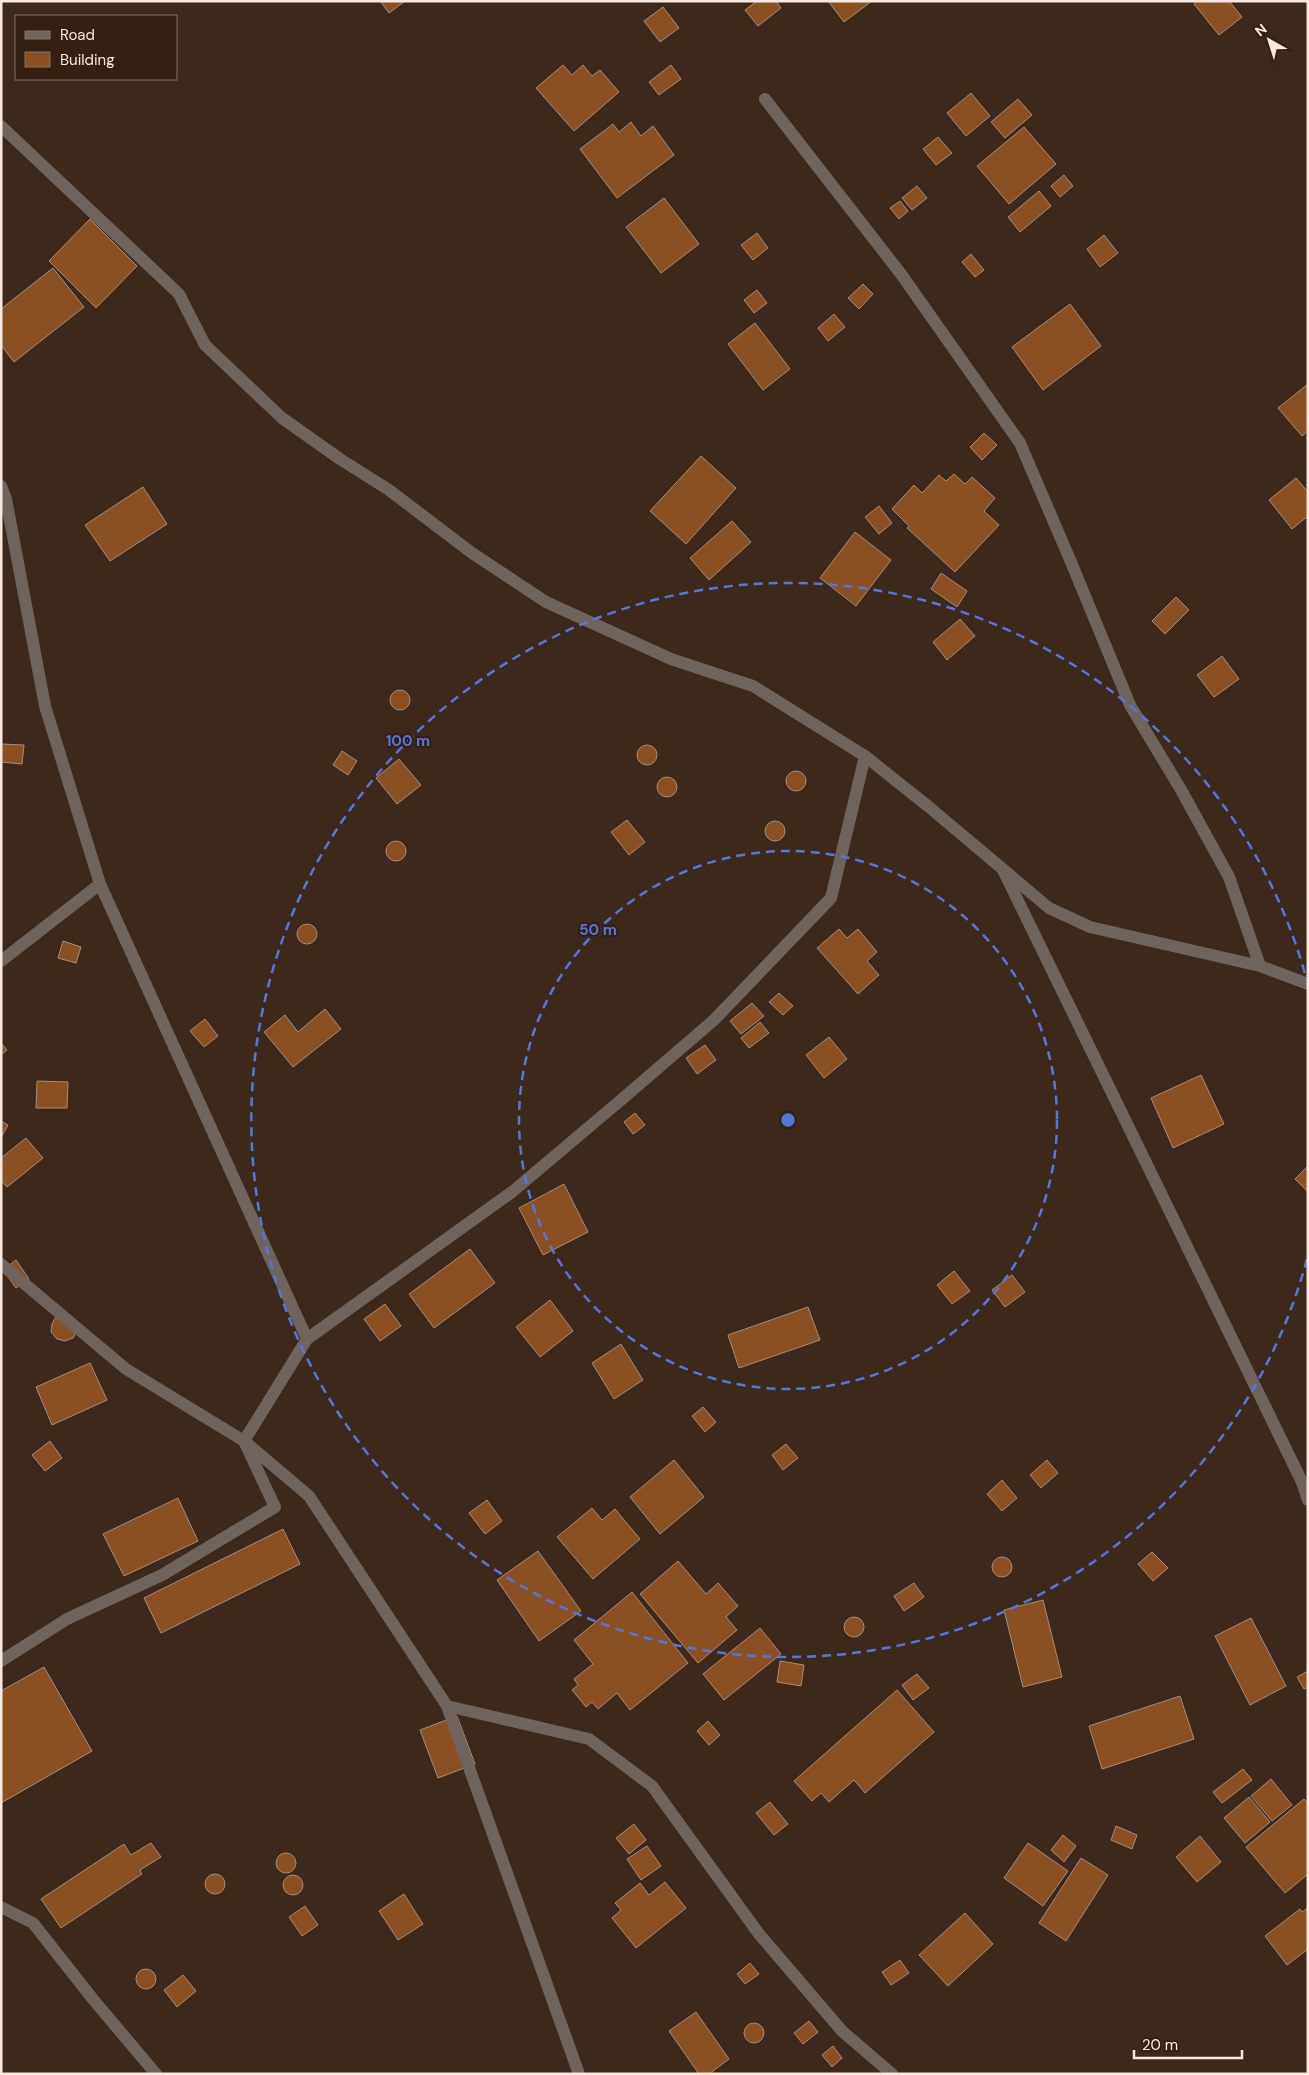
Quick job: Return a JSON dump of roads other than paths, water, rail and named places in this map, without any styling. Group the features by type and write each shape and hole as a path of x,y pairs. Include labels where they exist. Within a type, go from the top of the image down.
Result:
{"street":[{"path":"765,99 901,274 1020,443 1130,705 1180,788 1229,877 1260,966"},
{"path":"1,126 179,294 204,345 282,418 340,459 389,490 472,553 546,602 671,659 753,686 865,756 1001,866 1049,908 1090,926 1260,966 1308,984"},
{"path":"1,486 6,499 45,706 100,884 307,1339"},
{"path":"244,1441 307,1339 512,1192 714,1020 831,898 865,756"},
{"path":"1001,866 1302,1482 1308,1500"},
{"path":"1,961 100,884"},
{"path":"1,1264 126,1369 244,1441 309,1496 447,1706 579,2074"},
{"path":"1,1661 67,1619 162,1575 275,1507 244,1441"},
{"path":"447,1706 589,1738 652,1786 759,1934 842,2031 892,2074"},
{"path":"1,1907 33,1923 92,1998 156,2074"}]}
